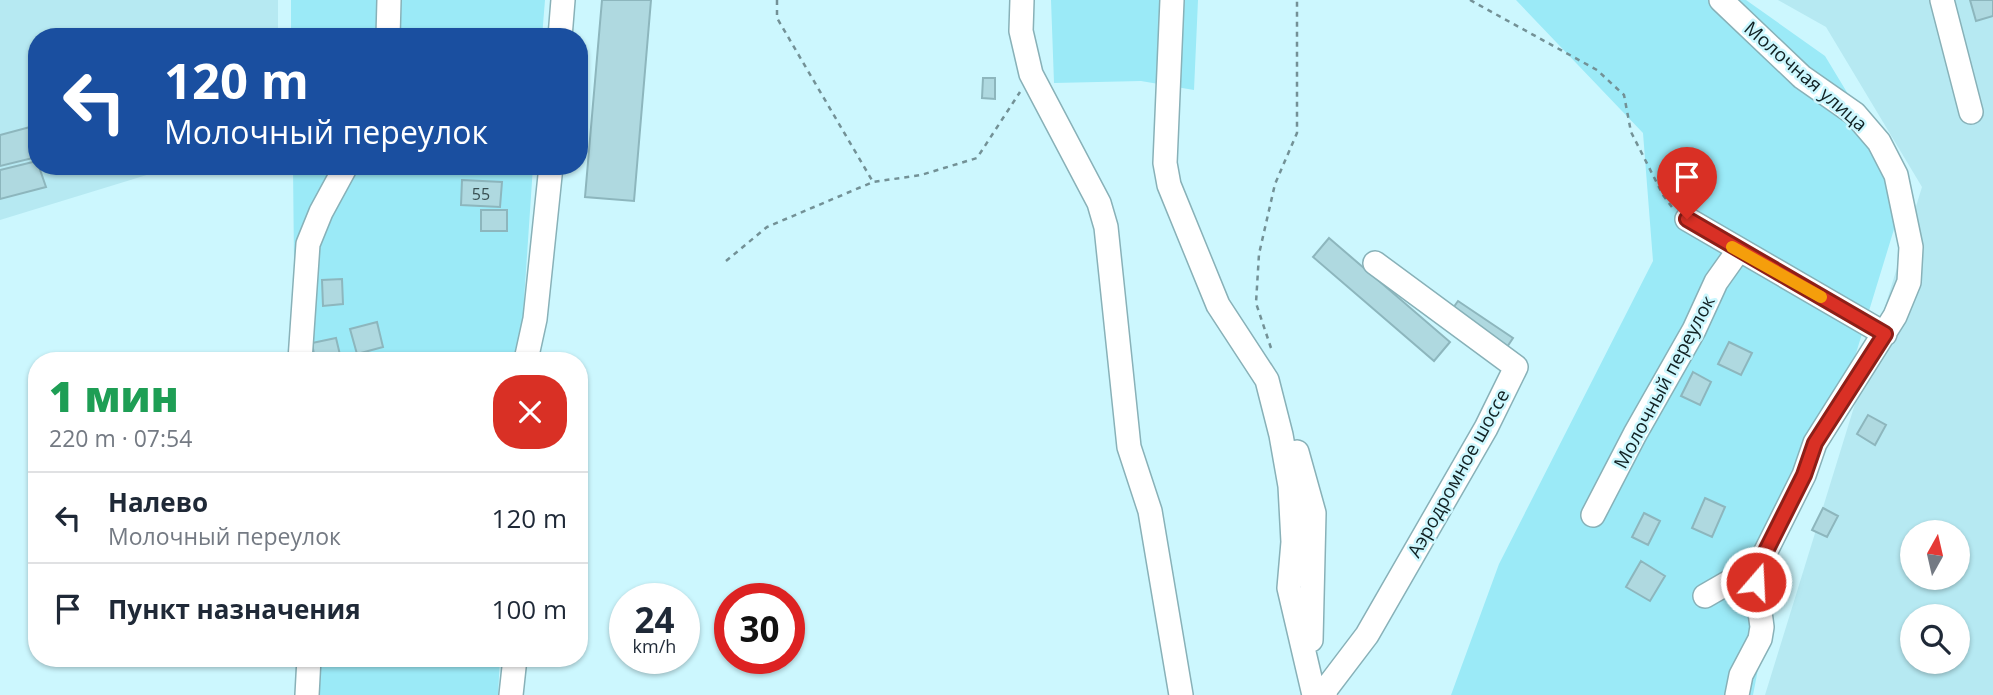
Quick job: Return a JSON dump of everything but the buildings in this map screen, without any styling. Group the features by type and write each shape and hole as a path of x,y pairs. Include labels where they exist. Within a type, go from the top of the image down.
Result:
{"street":[{"path":"388,0 388,28"},
{"path":"561,28 563,0"},
{"path":"1022,0 1021,31 1031,74 1099,203 1105,227 1129,447 1150,510 1181,695"},
{"path":"1172,0 1165,163 1169,185 1218,305 1267,380 1290,486 1293,542 1289,587 1321,693"},
{"path":"1184,0 1178,163 1214,263 1240,317 1276,366 1314,513 1311,649 1321,693"},
{"name":"Молочная улица","path":"1721,0 1802,77 1855,114 1879,142 1896,175 1912,247 1909,282 1885,334 1815,443 1804,475 1760,563 1756,582 1762,627 1760,639 1741,675 1737,695"},
{"path":"1942,0 1971,112"},
{"path":"301,352 308,244 321,212 341,175"},
{"path":"528,352 535,319 550,175"},
{"path":"1687,219 1885,334"},
{"name":"Молочный переулок","path":"1593,516 1635,433 1694,330 1716,282 1738,251"},
{"name":"Аэродромное шоссе","path":"1321,693 1367,635 1486,428 1516,368 1374,263"},
{"path":"1705,596 1731,581 1756,582"},
{"path":"307,695 309,667"},
{"path":"511,695 513,667"}],"path":[{"path":"777,0 777,18 873,183"},
{"path":"1276,366 1256,303 1259,254 1275,184 1297,133 1297,0"},
{"path":"1470,0 1597,71 1624,95 1632,132 1662,195 1672,208 1687,219"},
{"path":"726,261 767,227 873,183 921,175 977,158 1031,74"}],"shaded area":[{"path":"0,0 278,0 278,28 28,28 28,175 147,175 0,220"},
{"path":"291,0 545,0 543,28 291,28"},
{"path":"1051,0 1198,0 1194,90 1141,81 1054,83"},
{"path":"1516,0 1746,0 1825,56 1906,190 1827,448 1756,573 1775,581 1753,695 1451,695 1499,564 1653,261 1643,133"},
{"path":"1778,0 1993,0 1993,695 1765,695 1922,187 1826,27"},
{"path":"293,175 532,175 521,352 295,352"},
{"path":"298,667 500,667 498,695 299,695"}],"slow traffic":[{"path":"1732,247 1821,297"}],"route":[{"path":"1687,219 1885,334 1815,443 1804,475 1760,563 1756,582"}]}
